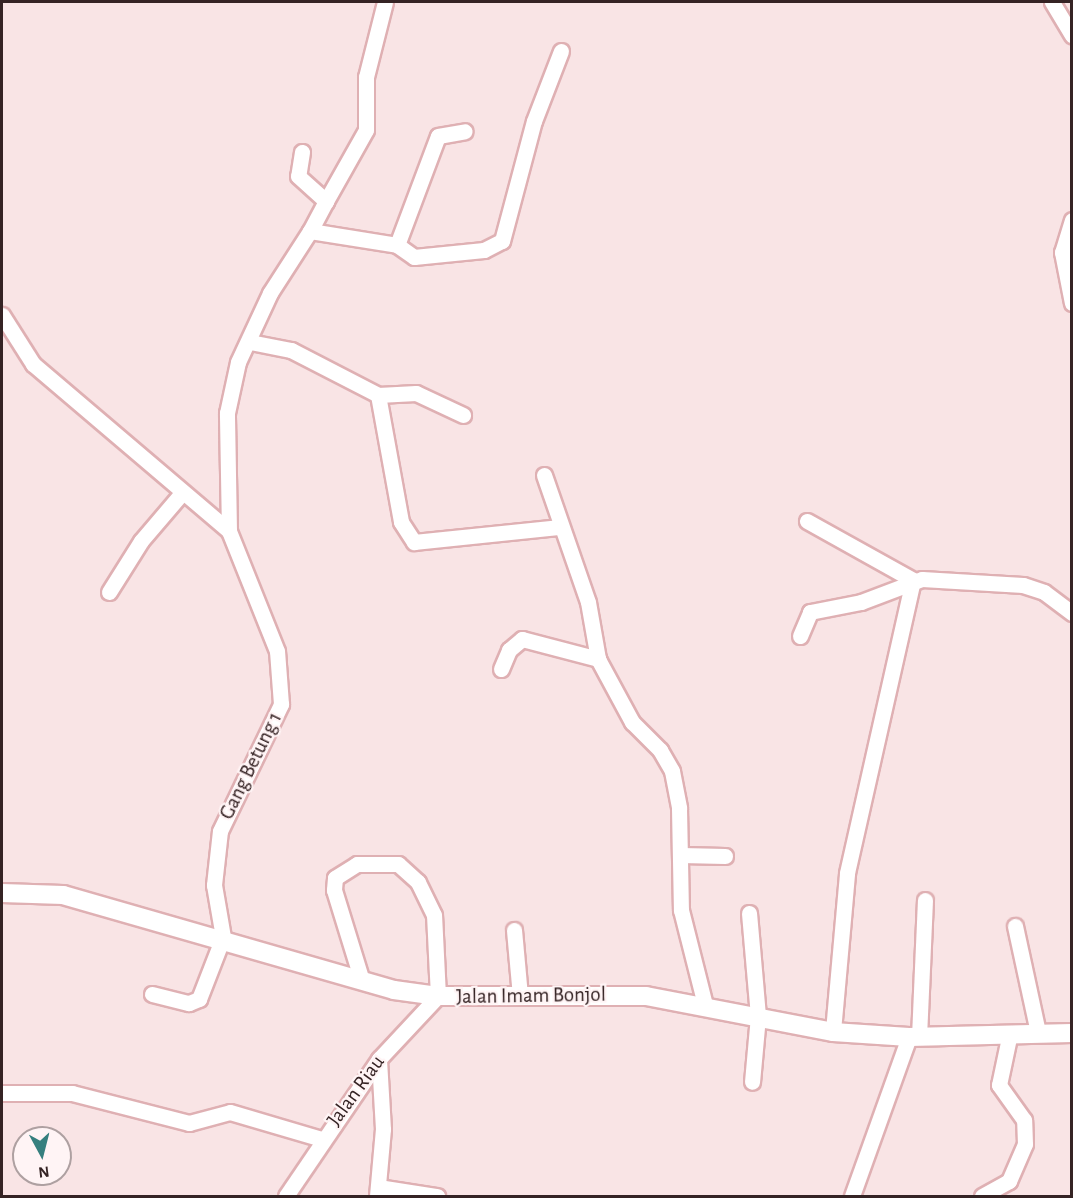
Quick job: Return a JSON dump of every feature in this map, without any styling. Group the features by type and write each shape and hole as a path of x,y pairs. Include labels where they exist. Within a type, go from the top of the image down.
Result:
{"main road":[{"name":"Jalan Imam Bonjol","path":"2,893 45,891 223,938 362,981 438,996 611,994 705,1005 833,1032 914,1037 1038,1032 1071,1033"}],"street":[{"path":"229,531 227,412 238,362 250,342 270,294 310,231 366,130 367,71 385,2"},
{"path":"1053,2 1071,34"},
{"path":"310,231 397,245 408,256 435,256 484,250 502,241 534,121 561,51"},
{"path":"397,245 438,136 446,130 465,130"},
{"path":"302,152 298,176 326,201"},
{"path":"1071,220 1062,252 1071,303"},
{"path":"2,315 33,363 181,494 229,531"},
{"path":"250,342 291,350 378,395 416,393 463,415"},
{"path":"378,395 401,522 414,542 560,527"},
{"path":"544,475 560,527 588,602 597,659 632,722 667,758 675,783 681,855 681,910 705,1005"},
{"path":"109,592 141,541 181,494"},
{"path":"807,521 913,580"},
{"name":"Gang Betung 1","path":"223,938 214,885 217,840 277,719 282,689 277,651 229,531"},
{"path":"800,636 810,612 861,602 913,580 944,577 1023,585 1044,592 1071,613"},
{"path":"833,1032 847,874 913,580"},
{"path":"501,669 509,650 522,639 597,659"},
{"path":"681,855 725,856"},
{"path":"362,981 334,883 338,873 357,864 391,862 411,873 434,915 438,996"},
{"path":"852,1197 914,1037 925,900"},
{"path":"749,913 758,1016 752,1082"},
{"path":"1015,926 1038,1032"},
{"path":"514,930 520,996"},
{"path":"153,994 197,1001 223,938"},
{"name":"Jalan Riau","path":"286,1197 322,1139 379,1059 438,996"},
{"path":"982,1197 1010,1181 1025,1144 1024,1120 999,1085 1010,1033"},
{"path":"379,1059 383,1129 377,1192 437,1197"},
{"path":"2,1093 72,1093 189,1123 231,1112 322,1139"}]}
